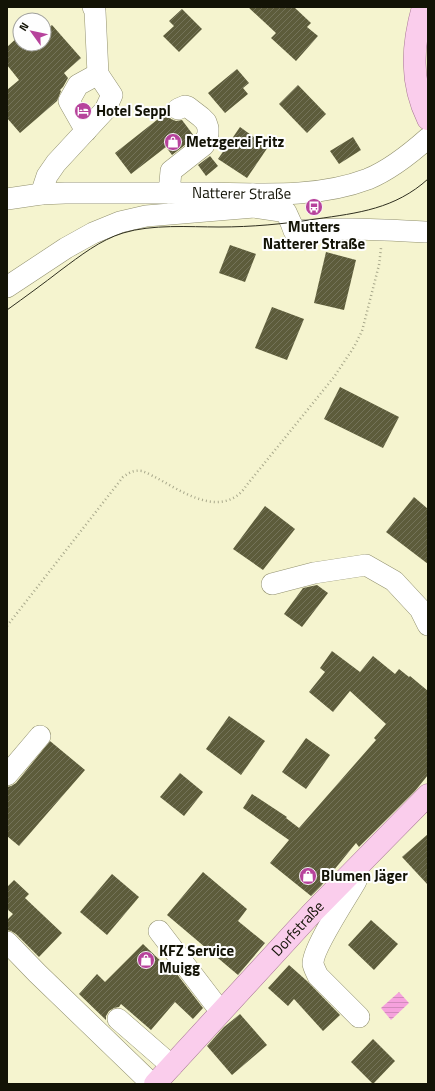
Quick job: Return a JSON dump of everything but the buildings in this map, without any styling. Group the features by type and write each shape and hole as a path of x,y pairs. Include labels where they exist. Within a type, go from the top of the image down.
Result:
{"main road":[{"path":"423,7 415,42 414,59 415,76 423,109 428,119"},
{"name":"Dorfstraße","path":"155,1084 312,912 428,795"}],"street":[{"path":"41,194 47,176 56,163 104,110 116,92 98,74 95,11 93,7"},
{"path":"86,131 69,101 78,85 98,74"},
{"path":"169,193 171,172 204,145 208,134 206,122 201,117 188,107 185,106 178,109"},
{"name":"Natterer Straße","path":"7,199 41,194 169,193 254,200 332,190 368,179 385,171 403,159 428,138"},
{"path":"7,287 72,244 93,233 120,222 146,216 254,200 286,212 294,231 318,229 428,232"},
{"path":"272,584 314,573 366,565 394,581 420,610 428,625"},
{"path":"7,775 40,736"},
{"path":"354,871 356,881 321,941 314,956 313,964 322,980 359,1017"},
{"path":"159,931 221,1012"},
{"path":"7,942 152,1084"},
{"path":"118,1019 172,1066"}],"path":[{"path":"7,626 123,477 129,473 135,470 149,473 190,496 203,501 226,501 237,496 334,377 354,347 362,331 379,265"}],"shaded area":[{"path":"399,992 409,1003 391,1020 381,1008"}],"tram line":[{"path":"7,310 90,249 123,233 158,227 231,227 268,225 361,212 402,197 428,179"}],"place":[{"name":"Hotel Seppl","path":"83,111"},
{"name":"Metzgerei Fritz","path":"173,142"},
{"name":"Mutters Natterer Straße","path":"314,207"},
{"name":"Blumen Jäger","path":"308,876"},
{"name":"KFZ Service Muigg","path":"146,960"}]}
